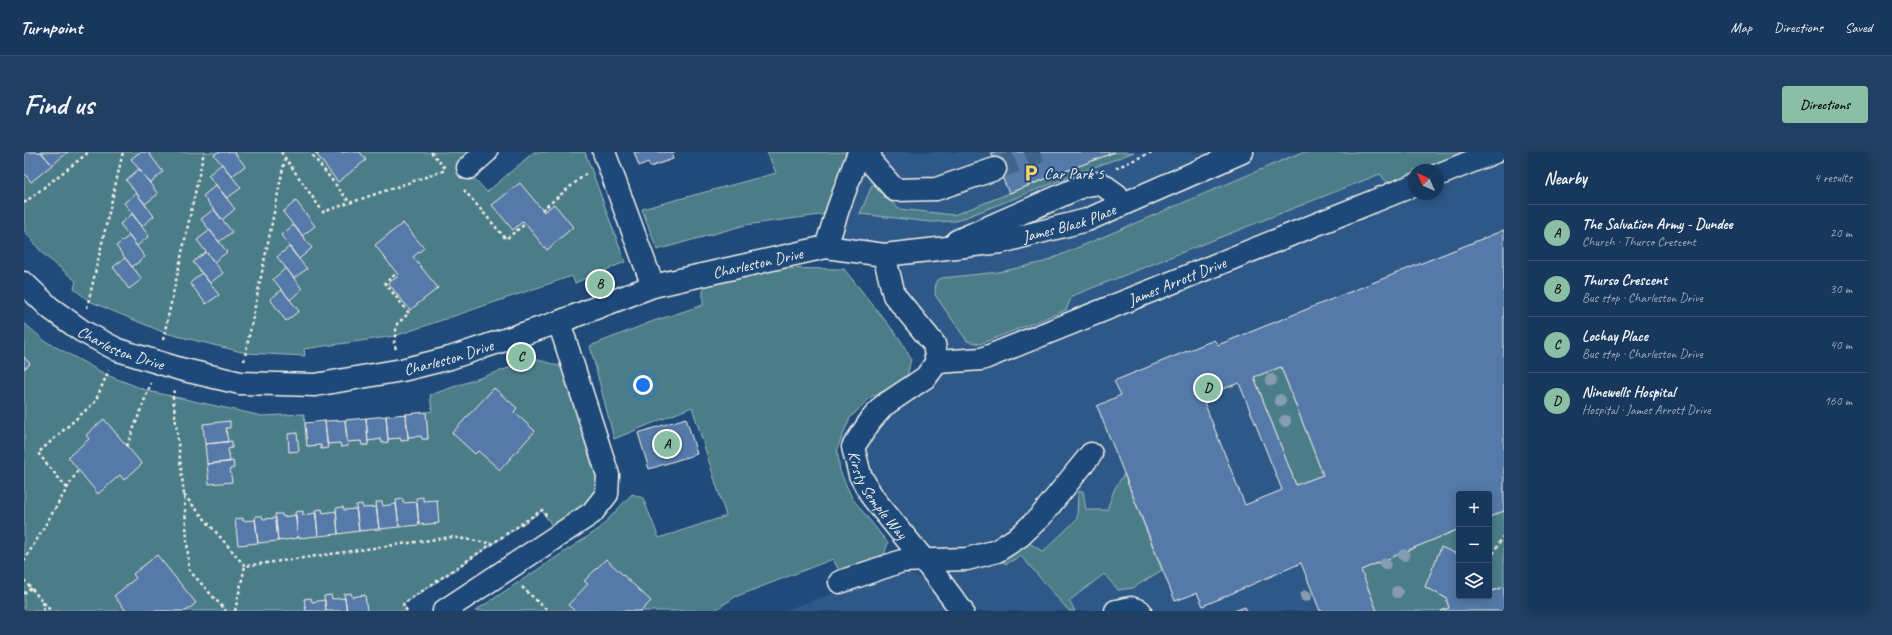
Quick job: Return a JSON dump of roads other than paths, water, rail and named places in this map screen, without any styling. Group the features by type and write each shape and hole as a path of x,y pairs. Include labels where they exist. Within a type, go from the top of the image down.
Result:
{"street":[{"path":"460,177 486,152"},
{"path":"826,247 859,152"},
{"path":"869,152 873,165 895,190 936,189 995,169"},
{"name":"James Black Place","path":"884,255 1001,242 1086,220 1242,152"},
{"path":"1444,173 1495,152"},
{"path":"607,159 653,286"},
{"path":"939,249 1078,188 1100,183 1117,195 1121,205"},
{"name":"James Arrott Drive","path":"937,362 982,359 1408,187"},
{"name":"Charleston Drive","path":"24,283 50,308 82,331 118,350 180,369 240,383 315,385 402,370 450,358 559,322 653,286 826,247 884,255"},
{"path":"884,255 894,295 934,344 937,362"},
{"path":"444,611 592,513 607,494 608,475 559,322"},
{"name":"Kirsty Semple Way","path":"924,560 873,498 860,475 853,447 871,420 883,406 926,378 937,362"},
{"path":"840,582 902,561 967,559 997,551 1020,536 1041,516 1090,454"},
{"path":"924,560 962,611"},
{"path":"1116,611 1131,608 1140,611"}],"tunnel":[{"path":"995,169 1040,152"}],"place":[{"name":"Car Park 5","path":"1031,173"},
{"name":"Thurso Crescent","path":"600,284"},
{"name":"Lochay Place","path":"521,357"},
{"name":"Ninewells Hospital","path":"1208,388"},
{"name":"The Salvation Army - Dundee","path":"667,444"}]}
